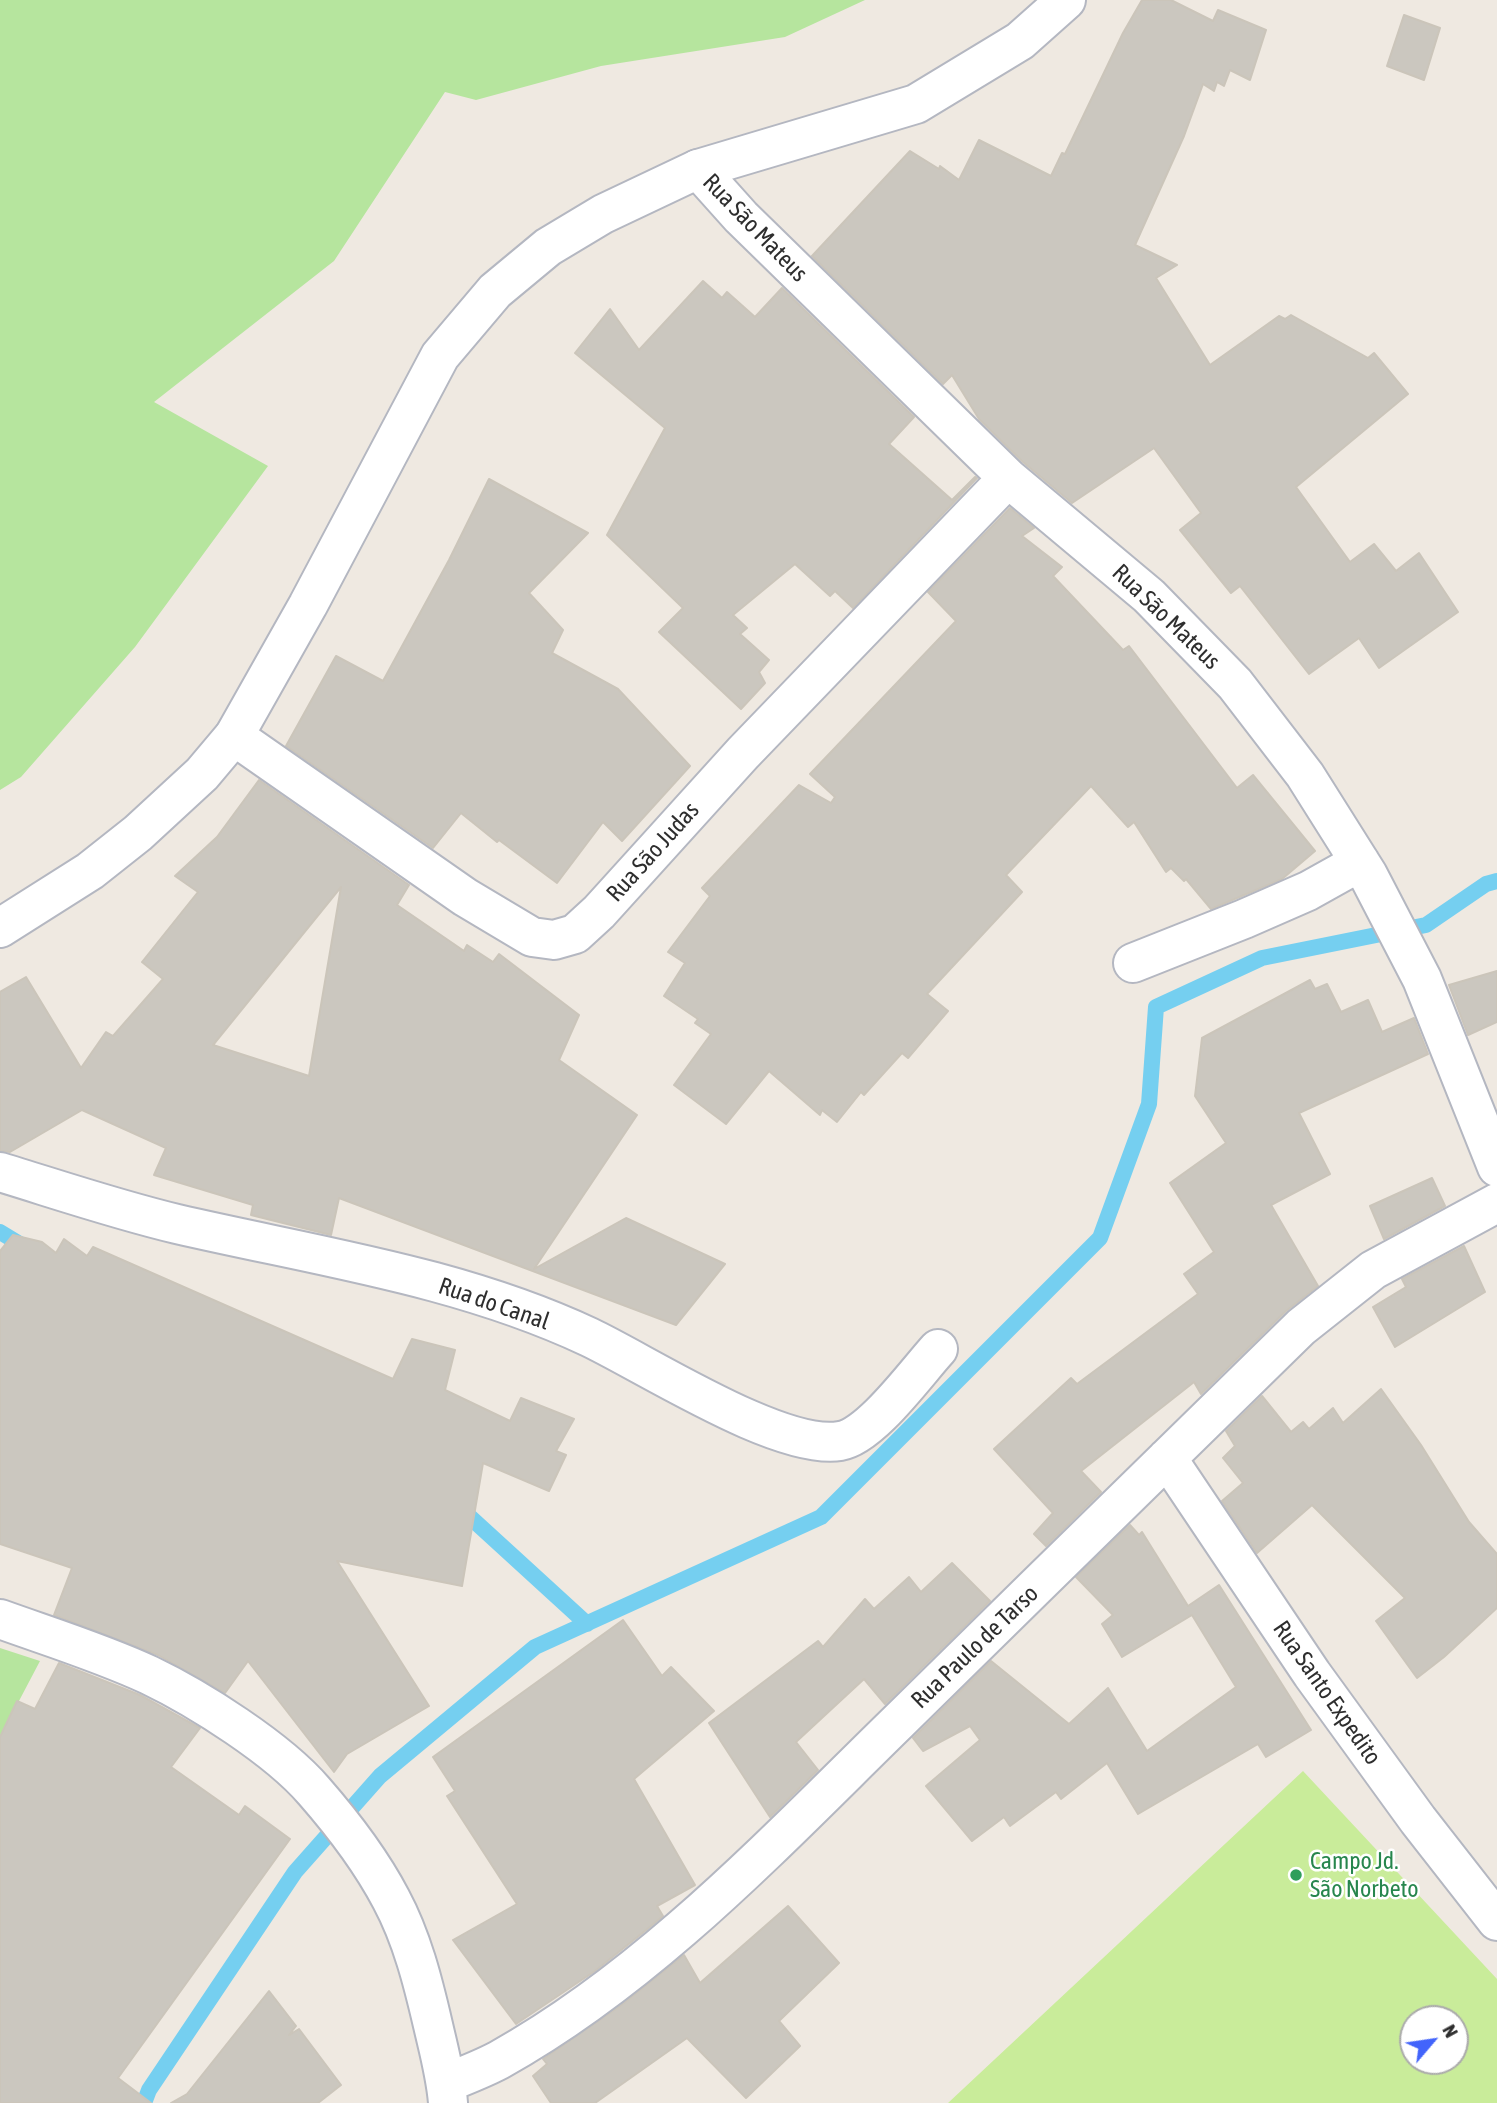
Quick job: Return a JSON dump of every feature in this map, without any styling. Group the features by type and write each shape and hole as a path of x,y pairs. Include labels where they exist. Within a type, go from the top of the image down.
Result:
{"street":[{"path":"0,928 90,871 138,833 179,796 234,736 308,606 440,356 495,291 548,247 603,215 698,169 916,104 1020,41 1066,0"},
{"name":"Rua São Mateus","path":"698,169 741,217 1008,478 1149,596 1235,684 1306,775 1364,869 1422,979 1497,1167"},
{"name":"Rua São Judas","path":"234,736 465,897 532,937 554,940 575,934 599,912 743,753 1008,478"},
{"path":"1133,963 1364,869"},
{"name":"Rua do Canal","path":"0,1172 174,1224 390,1271 497,1300 588,1337 692,1392 781,1433 821,1442 840,1441 867,1428 938,1349"},
{"name":"Rua Paulo de Tarso","path":"447,2093 574,2013 632,1969 743,1873 1301,1327 1373,1270 1497,1203"},
{"name":"Rua Santo Expedito","path":"1167,1458 1312,1674 1418,1820 1497,1921"},
{"path":"0,1619 149,1675 214,1711 276,1756 313,1790 359,1850 391,1899 419,1969 447,2093"}],"green space":[{"path":"0,0 865,0 785,37 601,66 476,100 445,92 334,261 154,402 268,466 135,647 21,777 0,790"},
{"path":"0,1648 40,1661 0,1737"},
{"name":"Campo Jd. São Norbeto","path":"1303,1771 1497,1979 1497,2103 948,2103"}],"building":[{"path":"1142,0 1171,0 1213,21 1218,10 1266,30 1250,80 1230,70 1224,86 1217,82 1214,91 1203,84 1184,136 1135,245 1177,265 1156,278 1210,365 1279,316 1285,319 1291,315 1368,358 1374,353 1408,394 1296,487 1350,562 1374,544 1396,571 1419,553 1458,612 1379,668 1359,638 1309,674 1240,586 1231,593 1180,530 1201,513 1154,448 1072,503 1023,462 979,419 952,375 943,384 812,256 910,151 939,169 940,166 959,180 979,140 1051,176 1062,153 1065,154 1123,33"},
{"path":"1404,15 1440,28 1424,80 1387,66"},
{"path":"703,281 722,298 727,292 755,317 782,288 914,417 889,444 952,500 977,478 853,608 835,591 830,596 795,564 733,615 747,628 740,634 769,660 759,672 765,683 741,709 659,632 683,608 607,535 665,428 575,353 610,309 639,350"},
{"path":"489,479 588,533 529,593 563,630 552,653 618,689 690,766 622,841 603,822 557,883 499,840 497,842 461,813 433,848 286,746 336,656 383,681 449,560"},
{"path":"1010,508 1034,528 1022,536 1062,567 1053,576 1123,650 1129,646 1237,788 1253,775 1315,851 1282,879 1211,909 1186,879 1184,881 1171,868 1166,872 1134,822 1128,827 1091,786 1006,875 1022,892 927,994 948,1011 908,1058 902,1053 864,1095 861,1092 837,1122 822,1110 820,1115 769,1071 726,1124 674,1085 711,1034 695,1023 698,1019 664,996 685,963 668,952 710,896 702,888 799,785 831,803 835,797 810,774 956,621 928,592"},
{"path":"259,780 409,885 397,905 464,951 467,945 493,962 499,954 579,1015 559,1060 637,1115 534,1269 626,1218 725,1264 676,1325 339,1198 331,1235 251,1215 253,1205 154,1175 166,1148 82,1110 10,1152 0,1151 0,992 26,977 81,1068 106,1032 113,1036 163,979 142,962 198,892 175,876 217,837","holes":["341,887 309,1076 213,1045"]},
{"path":"1497,971 1497,1022 1468,1035 1449,985"},
{"path":"1310,980 1315,989 1327,984 1341,1012 1368,1000 1382,1032 1414,1018 1428,1054 1299,1113 1330,1174 1271,1205 1318,1286 1286,1311 1201,1394 1194,1382 1081,1471 1101,1492 1046,1546 1034,1534 1053,1513 994,1449 1071,1378 1077,1384 1198,1294 1184,1274 1214,1252 1170,1183 1226,1143 1195,1096 1202,1038"},
{"path":"1432,1178 1445,1206 1384,1239 1370,1206"},
{"path":"13,1235 42,1242 56,1253 64,1239 87,1256 93,1247 393,1379 412,1339 455,1350 445,1390 510,1421 521,1398 574,1419 556,1451 566,1455 549,1491 483,1463 462,1586 337,1561 429,1706 347,1754 334,1772 248,1661 225,1693 158,1655 54,1615 72,1568 0,1544 0,1251"},
{"path":"1464,1246 1485,1292 1395,1347 1373,1307 1406,1287 1402,1279"},
{"path":"1381,1389 1421,1445 1469,1522 1497,1554 1497,1608 1417,1678 1376,1621 1405,1598 1312,1505 1257,1553 1222,1501 1243,1483 1223,1458 1235,1446 1226,1431 1262,1396 1291,1432 1303,1422 1309,1429 1333,1408 1343,1423"},
{"path":"1130,1525 1139,1535 1142,1532 1188,1606 1219,1585 1311,1730 1266,1757 1258,1744 1138,1814 1107,1763 1061,1799 1056,1792 1010,1826 1004,1817 972,1841 926,1786 980,1740 970,1726 923,1751 913,1738 991,1661 1069,1724 1108,1688 1147,1751 1236,1687 1192,1615 1122,1657 1102,1624 1113,1615 1076,1577"},
{"path":"952,1563 990,1601 885,1704 864,1679 796,1742 818,1770 770,1817 709,1723 818,1641 823,1647 865,1599 874,1609 909,1577 921,1592"},
{"path":"623,1620 662,1676 671,1667 714,1711 634,1779 695,1885 657,1906 663,1916 595,1971 516,2024 453,1940 517,1904 447,1796 455,1791 433,1757"},
{"path":"59,1663 140,1695 200,1728 171,1767 239,1815 245,1806 290,1839 118,2078 151,2103 0,2103 0,1737 17,1701 35,1709"},
{"path":"788,1906 839,1963 779,2021 800,2046 746,2098 687,2038 595,2103 551,2103 533,2076 547,2064 543,2059 620,2006 684,1955 700,1983"},
{"path":"269,1991 296,2026 289,2035 299,2029 341,2085 318,2103 171,2103 187,2094"}],"waterway":[{"path":"144,2103 149,2090 295,1872 380,1776 535,1647 821,1517 1100,1238 1149,1104 1156,1007 1262,958 1426,925 1486,884 1497,881"},
{"path":"0,1232 28,1249"},
{"path":"459,1507 587,1624"}],"place":[{"name":"Campo Jd. São Norbeto","path":"1296,1875"}]}
